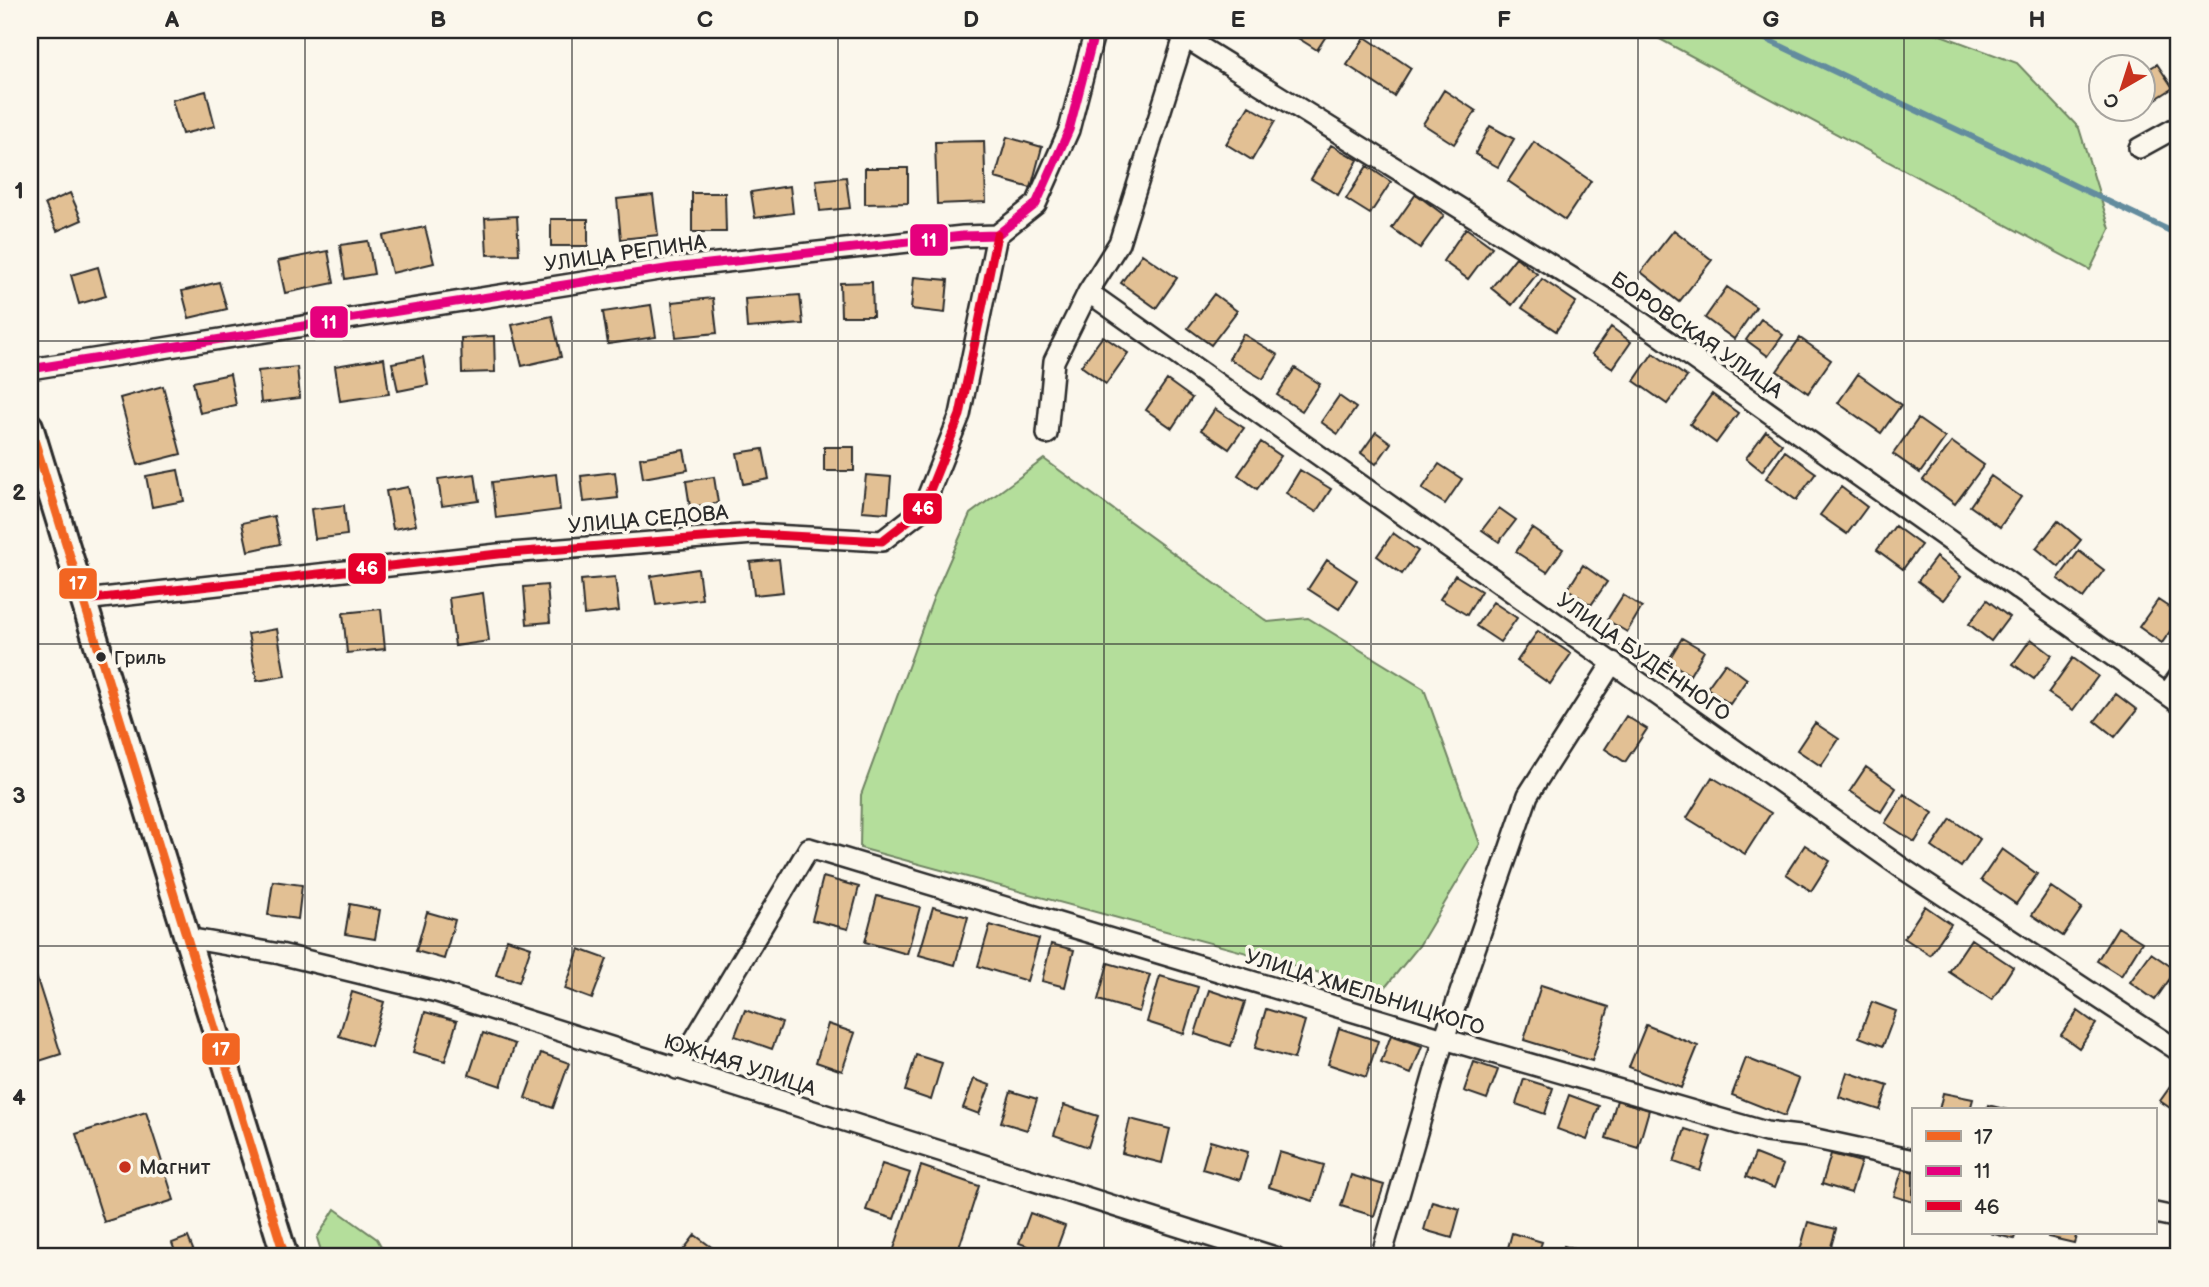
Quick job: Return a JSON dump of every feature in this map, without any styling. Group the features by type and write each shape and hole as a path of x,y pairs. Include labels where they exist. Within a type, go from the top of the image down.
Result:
{"main road":[{"path":"30,426 285,1257"}],"street":[{"path":"998,235 1037,204 1069,130 1095,30"},
{"path":"1047,434 1054,361 1088,292 1119,243 1178,33"},
{"name":"БОРОВСКАЯ УЛИЦА","path":"1178,33 1627,312 2173,699"},
{"path":"2139,148 2179,126"},
{"name":"УЛИЦА РЕПИНА","path":"30,369 672,268 963,236 998,235"},
{"name":"УЛИЦА СЕДОВА","path":"84,600 498,554 754,534 882,541 922,510 960,415 998,235"},
{"name":"УЛИЦА БУДЁННОГО","path":"1088,292 1902,868 2179,1051"},
{"path":"1381,1257 1444,1039 1528,795 1612,662"},
{"path":"2173,699 2179,677"},
{"name":"УЛИЦА ХМЕЛЬНИЦКОГО","path":"677,1069 809,848 1444,1039 1766,1132 1807,1137 1912,1160"},
{"name":"ЮЖНАЯ УЛИЦА","path":"187,938 280,954 437,992 1275,1257"},
{"path":"2156,1213 2179,1218"}],"green space":[{"path":"1643,30 1927,30 2017,63 2079,128 2110,229 2090,270"},
{"path":"1044,459 1268,622 1308,618 1424,689 1480,844 1419,946 1383,990 860,848 861,795 934,596 970,514"},
{"path":"335,1209 377,1239 385,1257 323,1257 317,1238"}],"building":[{"path":"1285,30 1330,30 1317,50"},
{"path":"1365,37 1411,68 1394,96 1347,65"},
{"path":"2156,65 2173,88 2156,99"},
{"path":"30,83 37,100 30,103"},
{"path":"1444,90 1476,111 1454,144 1423,124"},
{"path":"206,91 215,126 182,134 172,100"},
{"path":"1249,106 1275,121 1252,160 1226,144"},
{"path":"1490,126 1514,139 1498,167 1475,154"},
{"path":"1007,137 1042,147 1031,188 995,178"},
{"path":"984,141 986,202 937,204 935,142"},
{"path":"1534,142 1591,181 1565,220 1508,181"},
{"path":"1331,145 1358,160 1338,195 1311,179"},
{"path":"1367,166 1391,182 1370,214 1346,199"},
{"path":"865,168 908,168 908,203 865,204"},
{"path":"846,177 850,208 820,211 816,180"},
{"path":"790,186 793,213 755,218 751,192"},
{"path":"70,193 82,220 57,231 45,204"},
{"path":"692,193 725,193 726,232 692,232"},
{"path":"1416,194 1444,215 1420,248 1392,228"},
{"path":"653,195 658,235 621,239 617,199"},
{"path":"517,216 519,254 487,255 485,218"},
{"path":"551,219 588,219 588,246 551,246"},
{"path":"425,227 434,263 392,273 383,236"},
{"path":"1466,228 1492,247 1468,279 1443,261"},
{"path":"1674,230 1712,260 1679,302 1641,272"},
{"path":"368,241 374,274 345,279 340,245"},
{"path":"328,251 334,283 285,293 278,261"},
{"path":"1142,254 1177,278 1156,308 1121,283"},
{"path":"1516,257 1537,274 1512,305 1491,288"},
{"path":"98,267 106,296 79,304 71,275"},
{"path":"914,277 948,280 945,313 911,309"},
{"path":"1542,279 1576,302 1556,331 1522,308"},
{"path":"219,282 227,309 189,318 182,291"},
{"path":"872,282 873,316 841,316 840,283"},
{"path":"1727,287 1756,307 1734,339 1705,318"},
{"path":"1214,294 1237,311 1211,345 1188,328"},
{"path":"800,295 803,324 747,328 745,299"},
{"path":"713,298 717,333 676,337 672,302"},
{"path":"651,305 656,337 608,344 603,312"},
{"path":"552,316 561,357 522,366 512,325"},
{"path":"1761,319 1783,335 1768,356 1746,340"},
{"path":"1611,327 1631,342 1613,368 1592,354"},
{"path":"1243,334 1278,355 1263,379 1229,359"},
{"path":"494,336 495,372 462,373 461,338"},
{"path":"1103,336 1128,353 1106,384 1081,366"},
{"path":"1800,338 1831,360 1808,393 1777,371"},
{"path":"1653,353 1687,377 1667,404 1634,381"},
{"path":"423,357 428,385 398,391 392,363"},
{"path":"384,358 389,394 340,401 335,366"},
{"path":"297,367 300,398 261,403 258,371"},
{"path":"1295,368 1320,384 1302,411 1277,395"},
{"path":"230,374 236,405 200,413 193,382"},
{"path":"1858,374 1901,405 1881,433 1838,403"},
{"path":"1167,380 1192,398 1172,428 1146,410"},
{"path":"163,386 181,454 138,465 120,398"},
{"path":"1712,394 1738,413 1716,443 1690,424"},
{"path":"1339,396 1356,408 1338,434 1321,422"},
{"path":"1215,409 1244,428 1229,449 1201,430"},
{"path":"1918,419 1945,438 1920,473 1893,454"},
{"path":"1766,431 1782,444 1762,471 1746,458"},
{"path":"1376,432 1391,443 1376,464 1361,453"},
{"path":"1261,442 1281,456 1257,489 1238,475"},
{"path":"1952,442 1984,465 1955,504 1923,480"},
{"path":"824,447 854,447 854,471 824,471"},
{"path":"763,449 769,479 743,484 737,453"},
{"path":"684,450 688,470 643,478 640,458"},
{"path":"1785,451 1816,473 1796,500 1766,478"},
{"path":"1439,464 1462,479 1445,504 1422,489"},
{"path":"178,470 184,501 152,507 146,476"},
{"path":"1300,470 1331,489 1316,512 1286,493"},
{"path":"615,472 618,498 584,502 581,476"},
{"path":"475,474 479,501 442,506 438,479"},
{"path":"556,474 560,510 496,518 492,482"},
{"path":"866,475 891,477 888,513 862,511"},
{"path":"1991,476 2021,497 2000,527 1970,506"},
{"path":"714,477 718,503 690,507 686,481"},
{"path":"408,487 416,525 393,529 386,491"},
{"path":"1841,487 1867,507 1847,534 1820,515"},
{"path":"344,505 347,535 315,539 311,509"},
{"path":"1499,508 1516,520 1499,542 1482,530"},
{"path":"274,516 280,544 248,551 242,523"},
{"path":"2058,521 2081,540 2059,567 2036,548"},
{"path":"1895,526 1921,545 1903,569 1877,550"},
{"path":"1532,528 1563,549 1547,572 1516,552"},
{"path":"1393,533 1418,551 1402,574 1377,556"},
{"path":"2079,551 2104,570 2083,598 2058,579"},
{"path":"1936,557 1961,577 1943,600 1918,581"},
{"path":"779,559 783,592 754,595 750,562"},
{"path":"1327,560 1357,580 1339,609 1308,589"},
{"path":"1583,565 1607,582 1591,605 1568,589"},
{"path":"698,569 702,599 656,605 651,576"},
{"path":"1455,575 1481,591 1467,615 1440,599"},
{"path":"615,577 619,611 584,615 581,580"},
{"path":"547,585 550,622 527,624 524,587"},
{"path":"483,593 489,641 455,646 449,598"},
{"path":"1623,595 1642,607 1627,632 1607,620"},
{"path":"1987,600 2009,617 1991,641 1969,624"},
{"path":"2158,600 2179,614 2162,643 2139,627"},
{"path":"1493,602 1517,618 1500,642 1476,626"},
{"path":"381,609 385,649 347,653 343,613"},
{"path":"277,629 285,676 257,681 248,634"},
{"path":"1538,631 1571,654 1550,684 1517,661"},
{"path":"1682,638 1704,651 1690,675 1668,661"},
{"path":"2031,639 2052,655 2034,679 2013,664"},
{"path":"2073,658 2098,676 2073,710 2048,693"},
{"path":"1725,663 1747,679 1730,704 1707,688"},
{"path":"2116,694 2137,710 2115,737 2095,721"},
{"path":"1626,716 1647,729 1625,762 1605,749"},
{"path":"1815,723 1839,739 1821,766 1797,750"},
{"path":"1866,767 1896,788 1881,812 1850,791"},
{"path":"1712,777 1771,813 1745,854 1687,818"},
{"path":"1904,794 1933,813 1915,842 1885,823"},
{"path":"1951,819 1980,839 1961,867 1932,847"},
{"path":"1805,845 1830,861 1811,891 1786,874"},
{"path":"2002,849 2037,874 2016,904 1981,880"},
{"path":"823,877 859,887 848,929 812,920"},
{"path":"273,881 302,885 298,919 268,915"},
{"path":"2051,887 2082,908 2063,936 2032,915"},
{"path":"877,896 920,907 907,954 865,942"},
{"path":"350,904 380,910 375,939 345,934"},
{"path":"1925,906 1951,924 1930,955 1904,938"},
{"path":"933,907 968,917 955,965 919,955"},
{"path":"427,912 455,920 444,959 416,951"},
{"path":"990,925 1039,939 1027,981 978,966"},
{"path":"2118,927 2142,942 2121,976 2097,961"},
{"path":"507,939 531,947 519,982 496,975"},
{"path":"1971,939 2013,967 1992,1000 1949,972"},
{"path":"1051,944 1074,950 1065,987 1042,981"},
{"path":"579,949 607,959 592,999 565,989"},
{"path":"2151,953 2176,970 2155,1000 2130,982"},
{"path":"30,957 61,1054 30,1064"},
{"path":"1108,963 1150,975 1139,1012 1098,1000"},
{"path":"1160,976 1198,987 1184,1034 1147,1022"},
{"path":"1541,985 1609,1007 1592,1061 1524,1040"},
{"path":"1209,990 1245,1002 1231,1046 1195,1034"},
{"path":"352,992 384,1002 371,1046 339,1036"},
{"path":"1872,1002 1896,1011 1883,1046 1859,1037"},
{"path":"1266,1009 1305,1021 1294,1059 1255,1048"},
{"path":"745,1010 782,1023 772,1049 735,1036"},
{"path":"2078,1011 2096,1024 2079,1048 2061,1035"},
{"path":"425,1012 457,1021 445,1061 413,1052"},
{"path":"828,1024 855,1033 842,1071 816,1062"},
{"path":"1646,1025 1698,1046 1681,1088 1629,1067"},
{"path":"1339,1028 1378,1041 1366,1077 1328,1064"},
{"path":"483,1033 515,1044 501,1086 469,1075"},
{"path":"1391,1035 1422,1046 1411,1074 1381,1063"},
{"path":"541,1053 569,1063 553,1108 525,1098"},
{"path":"916,1055 942,1063 931,1100 905,1091"},
{"path":"1746,1058 1799,1079 1785,1116 1732,1095"},
{"path":"1474,1062 1498,1070 1487,1099 1464,1091"},
{"path":"1847,1072 1888,1086 1880,1110 1839,1097"},
{"path":"974,1079 990,1085 979,1114 963,1108"},
{"path":"1524,1079 1553,1088 1545,1114 1516,1104"},
{"path":"2175,1080 2179,1083 2179,1107 2176,1112 2160,1101"},
{"path":"1011,1091 1037,1099 1027,1130 1001,1122"},
{"path":"1943,1093 1973,1099 1971,1108 1939,1108"},
{"path":"1569,1095 1599,1106 1587,1140 1557,1129"},
{"path":"1617,1100 1649,1110 1638,1148 1606,1138"},
{"path":"1064,1105 1098,1116 1088,1147 1054,1135"},
{"name":"Магнит","path":"146,1112 174,1200 104,1222 76,1134"},
{"path":"1130,1119 1170,1129 1162,1163 1122,1153"},
{"path":"1685,1129 1711,1137 1700,1171 1674,1162"},
{"path":"1210,1141 1248,1152 1240,1180 1202,1169"},
{"path":"1279,1152 1324,1165 1313,1201 1269,1187"},
{"path":"1755,1154 1783,1165 1774,1188 1746,1177"},
{"path":"1831,1154 1861,1162 1851,1193 1822,1184"},
{"path":"882,1164 910,1173 894,1219 866,1210"},
{"path":"921,1166 979,1186 956,1257 909,1257 893,1252"},
{"path":"1903,1168 1912,1172 1912,1202 1894,1196"},
{"path":"1351,1175 1384,1185 1374,1216 1341,1206"},
{"path":"1432,1201 1460,1209 1452,1238 1424,1230"},
{"path":"1030,1213 1065,1226 1054,1256 1019,1243"},
{"path":"1808,1222 1836,1229 1828,1257 1798,1257"},
{"path":"1512,1233 1542,1242 1537,1257 1506,1255"},
{"path":"1994,1234 2016,1234 2014,1239"},
{"path":"2049,1234 2077,1234 2074,1243 2048,1237"},
{"path":"695,1235 725,1257 678,1257"},
{"path":"188,1237 196,1257 177,1257 172,1243"},
{"path":"1564,1246 1594,1255 1560,1257"},
{"path":"1121,1248 1144,1256 1144,1257 1118,1257"},
{"path":"2150,1251 2175,1257 2149,1257"}],"waterway":[{"path":"1747,30 2179,235"}],"transit line":[{"name":"11","path":"30,369 672,268 963,236 997,235 1036,204 1069,130 1095,30"},
{"name":"46","path":"84,600 498,554 754,534 882,541 922,510 960,415 997,235"},
{"name":"17","path":"30,426 285,1257"}],"place":[{"name":"Гриль","path":"101,657"},
{"name":"Магнит","path":"125,1167"}]}
